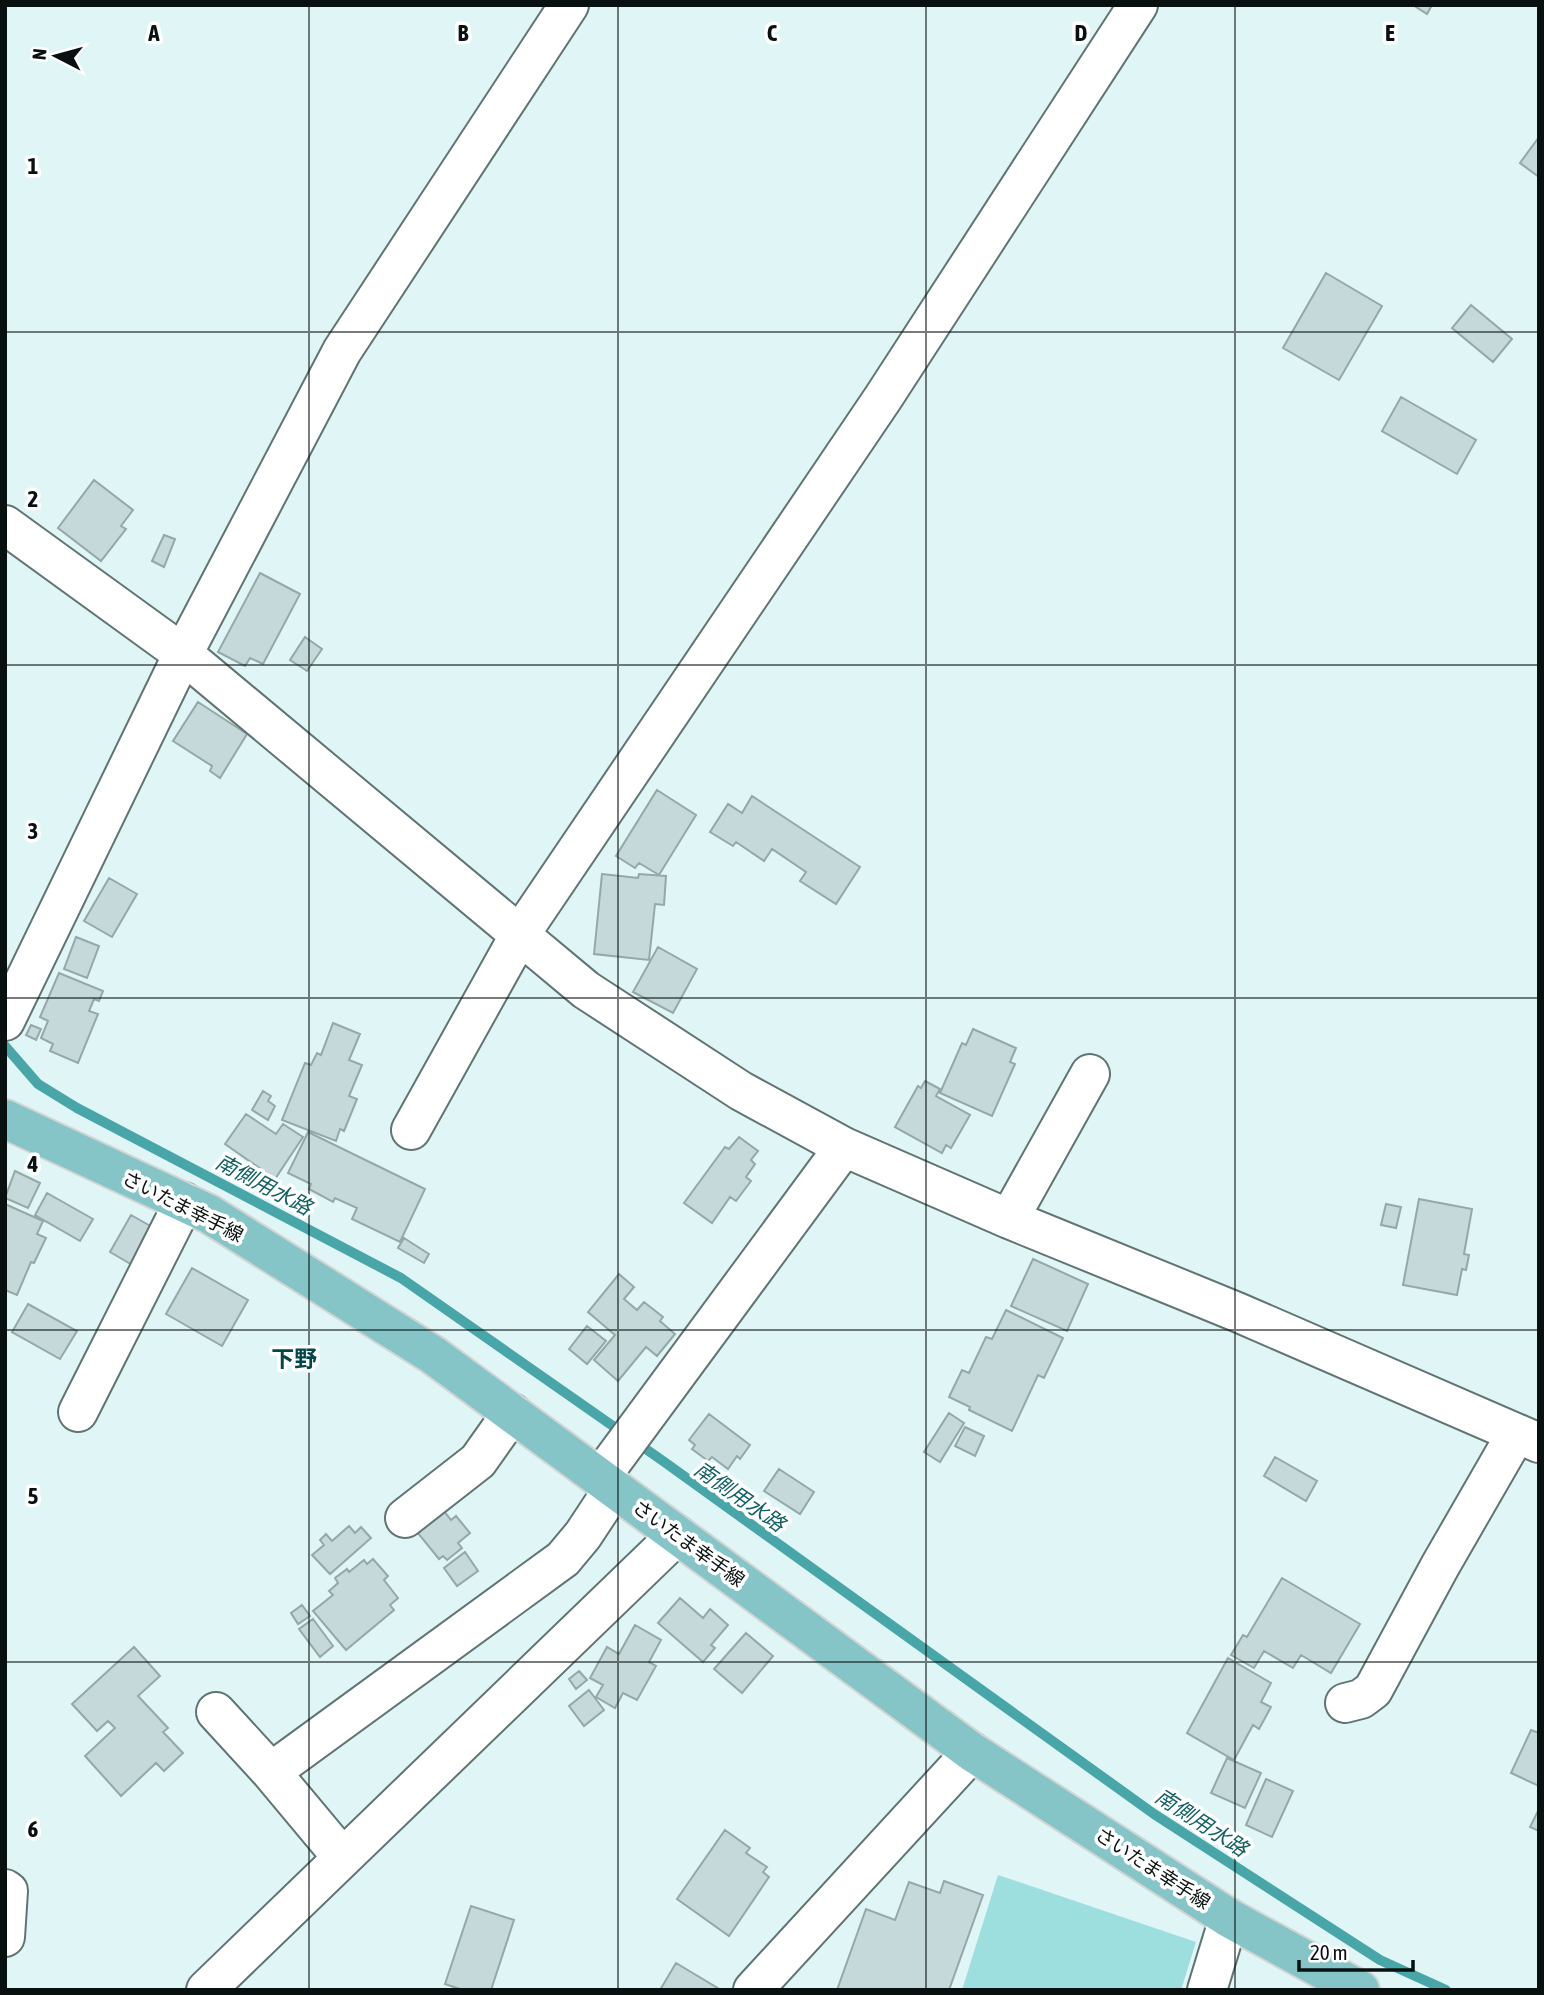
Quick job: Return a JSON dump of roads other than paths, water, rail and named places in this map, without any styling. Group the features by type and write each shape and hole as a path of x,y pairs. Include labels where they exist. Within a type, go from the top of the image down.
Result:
{"main road":[{"name":"さいたま幸手線","path":"5,1119 209,1214 433,1355 972,1752 1230,1918 1360,1990"}],"street":[{"path":"5,1021 183,654 342,351 569,5"},
{"path":"411,1130 519,936 883,398 1138,5"},
{"path":"5,524 183,654 586,990 741,1091 844,1147 1009,1219 1237,1312 1527,1438 1440,1566 1373,1690 1361,1699 1345,1703"},
{"path":"1009,1219 1090,1073"},
{"path":"271,1772 563,1559 583,1535 607,1483 844,1147"},
{"path":"78,1412 184,1202"},
{"path":"405,1518 478,1461 512,1413"},
{"path":"206,1990 677,1535"},
{"path":"216,1712 271,1772 342,1857"},
{"path":"753,1990 972,1752"},
{"path":"5,1889 8,1891 5,1937"},
{"path":"1207,1990 1230,1918"}],"waterway":[{"name":"南側用水路","path":"5,1046 38,1084 77,1108 401,1278 663,1461 1154,1814 1380,1960 1446,1990"}],"district":[{"name":"下野","path":"294,1359"}]}
